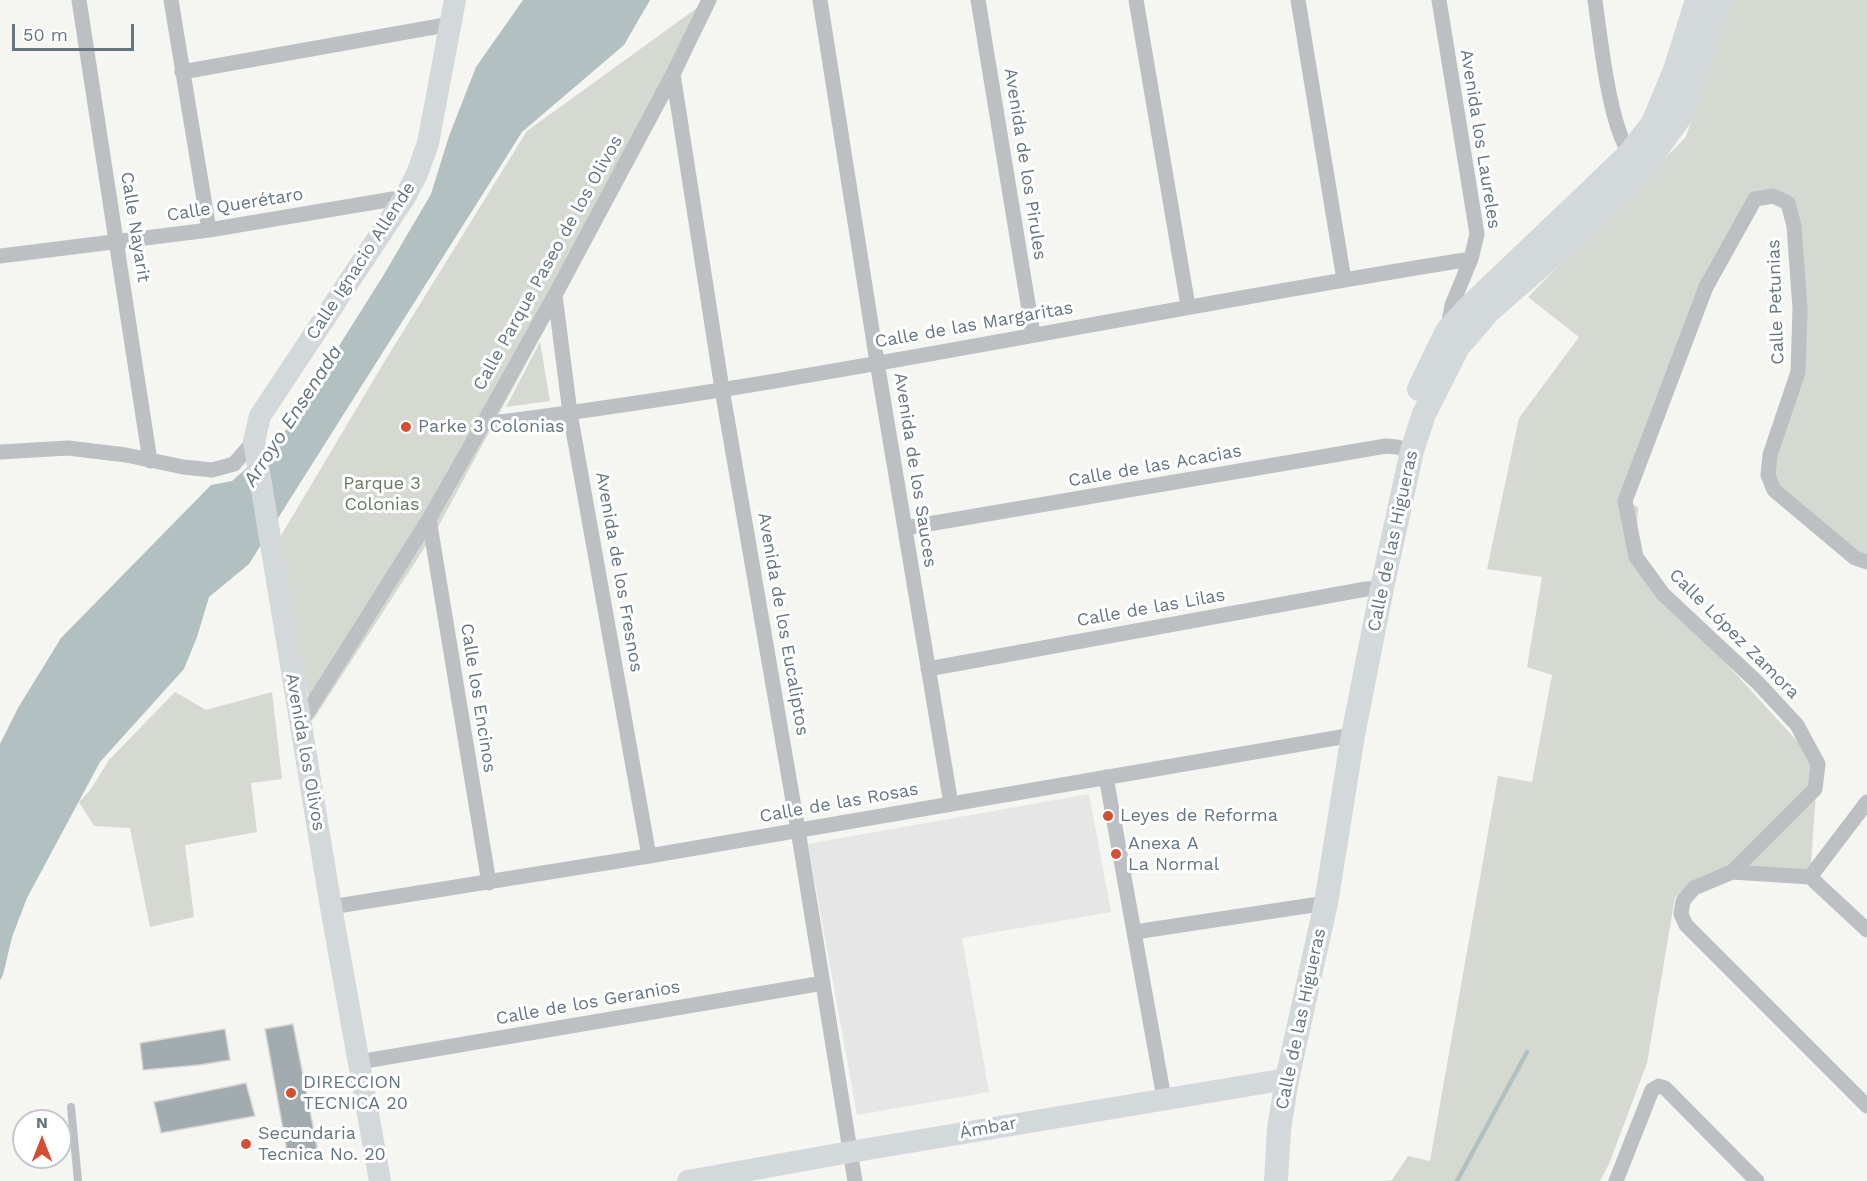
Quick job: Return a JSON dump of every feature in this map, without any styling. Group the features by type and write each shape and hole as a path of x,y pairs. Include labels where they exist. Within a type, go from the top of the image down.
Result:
{"main road":[{"name":"Calle de las Higueras","path":"1259,1181 1317,904 1345,736 1374,589 1405,449 1424,414 1452,339 1489,311 1568,243 1626,188 1636,160 1665,99 1697,0"},
{"name":"Calle de las Higueras","path":"1636,160 1680,117 1719,0"},
{"name":"Calle de las Higueras","path":"1276,1181 1279,1079"}],"street":[{"name":"Calle Nayarit","path":"79,0 150,461"},
{"path":"171,0 209,230"},
{"name":"Calle Ignacio Allende","path":"254,441 260,416 405,197 417,174 428,143 455,0"},
{"name":"Calle Parque Paseo de los Olivos","path":"300,724 429,519 483,424 673,74 709,0"},
{"name":"Avenida de los Sauces","path":"820,0 877,362 951,804"},
{"name":"Avenida de los Pirules","path":"978,0 1033,334"},
{"path":"1136,0 1188,306"},
{"path":"1298,0 1344,280"},
{"name":"Avenida los Laureles","path":"1439,0 1477,234 1471,260 1452,304 1452,339"},
{"path":"1595,0 1613,111 1636,160"},
{"path":"182,72 451,24"},
{"name":"Avenida de los Eucaliptos","path":"673,74 722,389 798,830 855,1181"},
{"name":"Calle Petunias","path":"1755,199 1773,196 1788,203 1794,226 1800,309 1798,372 1770,455 1768,475 1774,490 1855,558 1867,562"},
{"name":"Calle Querétaro","path":"0,256 209,230 405,197"},
{"name":"Calle López Zamora","path":"1732,872 1815,789 1818,764 1797,725 1758,683 1663,594 1636,557 1625,501 1706,287 1755,199"},
{"name":"Calle de las Margaritas","path":"483,424 722,389 1188,306 1471,260"},
{"name":"Avenida de los Fresnos","path":"555,295 570,413 649,856"},
{"path":"0,452 68,448 126,455 183,467 212,470 234,464 254,441"},
{"name":"Avenida los Olivos","path":"254,441 331,907 380,1181"},
{"name":"Calle de las Acacias","path":"905,528 1374,448 1405,449"},
{"name":"Calle los Encinos","path":"429,519 489,883"},
{"name":"Calle de las Lilas","path":"928,669 1374,589"},
{"name":"Calle de las Rosas","path":"331,907 489,883 1345,736"},
{"path":"1106,777 1164,1098"},
{"path":"1810,877 1867,802"},
{"path":"1867,930 1810,877 1732,872 1694,888 1683,901 1681,914 1686,925 1867,1106"},
{"path":"1135,932 1317,904"},
{"name":"Calle de los Geranios","path":"359,1062 823,983"},
{"name":"Ámbar","path":"688,1181 1279,1079"},
{"path":"1616,1181 1652,1090 1659,1086 1665,1088 1757,1181"}],"lane":[{"path":"71,1107 78,1181"}],"shaded area":[{"path":"523,0 650,0 624,45 522,132 249,564 209,597 184,669 100,762 27,898 12,937 0,980 0,744 18,708 61,638 211,485 232,481 281,438 383,276 431,194 449,136 476,67"},
{"path":"1089,794 1111,912 962,938 989,1092 857,1115 808,844"}],"green space":[{"name":"Parque 3 Colonias","path":"708,0 715,0 679,80 438,527 313,720 276,544 386,359 527,131"},
{"path":"1731,0 1867,0 1867,562 1768,475 1798,372 1788,203 1755,199 1706,287 1625,501 1638,507 1636,557 1663,594 1818,764 1810,877 1732,872 1675,897 1647,1063 1609,1164 1600,1181 1384,1181 1392,1180 1408,1156 1430,1161 1498,776 1532,782 1552,675 1527,667 1542,577 1487,569 1519,418 1579,337 1528,297 1686,137"},
{"path":"540,342 550,401 506,407"},
{"path":"175,692 206,710 272,692 282,779 251,783 257,832 185,845 194,917 150,927 130,828 94,826 79,802 91,789 109,760"}],"building":[{"name":"DIRECCION TECNICA 20","path":"293,1024 319,1157 288,1157 265,1029"},
{"path":"225,1029 230,1060 143,1070 140,1043"},
{"path":"246,1083 255,1116 161,1133 154,1102"}],"waterway":[{"path":"1457,1181 1527,1052"}],"place":[{"name":"Parke 3 Colonias","path":"406,427"},
{"name":"Leyes de Reforma","path":"1108,816"},
{"name":"Anexa A La Normal","path":"1116,854"},
{"name":"DIRECCION TECNICA 20","path":"291,1093"},
{"name":"Secundaria Tecnica No. 20","path":"246,1144"}],"water label":[{"name":"Arroyo Ensenada","path":"293,416"}]}
